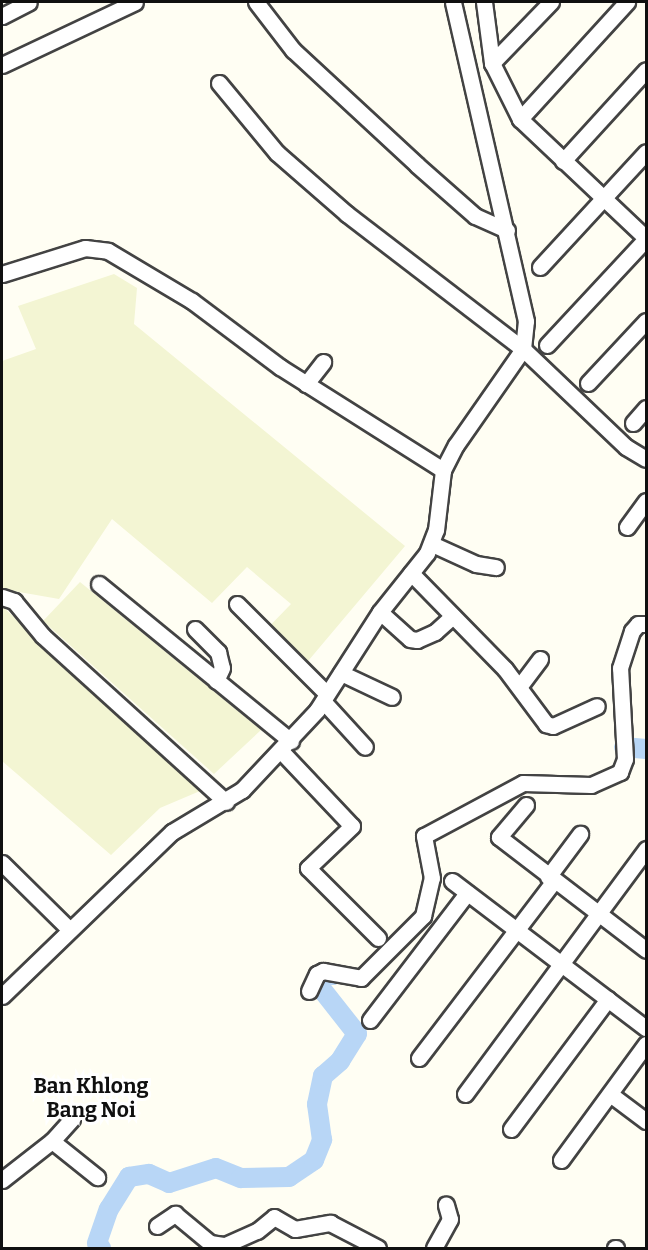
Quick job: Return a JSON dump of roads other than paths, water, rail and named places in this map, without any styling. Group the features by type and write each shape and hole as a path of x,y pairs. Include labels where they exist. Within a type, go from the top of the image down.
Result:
{"street":[{"path":"2,16 29,2"},
{"path":"2,65 135,2"},
{"path":"256,2 293,50 417,165 475,216 507,230"},
{"path":"2,996 69,928 172,832 226,802 286,746 325,698 380,612 432,544 443,470 456,445 523,349 526,321 453,2"},
{"path":"484,2 492,63 520,119 646,239 547,345"},
{"path":"492,63 551,2"},
{"path":"520,119 627,2"},
{"path":"563,161 646,70"},
{"path":"219,83 252,126 295,169 356,221 523,349 626,447 646,459"},
{"path":"540,267 646,152"},
{"path":"2,274 85,248 108,251 192,301 306,384 443,470"},
{"path":"588,383 646,321"},
{"path":"306,384 323,362"},
{"path":"633,423 646,408"},
{"path":"627,527 646,501"},
{"path":"432,544 476,564 496,567"},
{"path":"411,573 519,687 549,726 597,706"},
{"path":"99,584 216,681 286,746 352,826 308,868 378,938"},
{"path":"2,597 14,601 43,636 226,802"},
{"path":"237,604 325,698 365,747"},
{"path":"380,612 410,639 417,640 435,632 453,616"},
{"path":"309,991 317,974 323,971 360,979 423,916 432,878 424,836 524,783 591,785 620,771 625,759 620,668 632,630 638,624 646,624"},
{"path":"195,628 218,652 222,668 216,681"},
{"path":"519,687 540,659"},
{"path":"341,673 392,697"},
{"path":"526,805 499,837 598,914 644,943"},
{"path":"419,1058 517,930 580,834"},
{"path":"465,1094 646,849"},
{"path":"2,863 69,928"},
{"path":"452,881 646,1028"},
{"path":"370,1020 467,893"},
{"path":"511,1129 608,999"},
{"path":"561,1160 646,1044"},
{"path":"609,1094 646,1121"},
{"path":"2,1180 52,1141 72,1119"},
{"path":"52,1141 97,1177"},
{"path":"434,1248 450,1220 446,1205"},
{"path":"157,1226 175,1214 210,1243 225,1245 257,1231 274,1217 295,1229 330,1223 341,1226 378,1248"}],"waterway":[{"path":"624,747 646,749"},
{"path":"101,1248 97,1243 109,1209 129,1177 149,1174 169,1183 216,1168 241,1178 289,1177 314,1160 322,1140 317,1104 323,1076 340,1061 357,1034 320,987 317,977 324,973 333,975"}],"district":[{"name":"Ban Khlong Bang Noi","path":"91,1098"}]}
